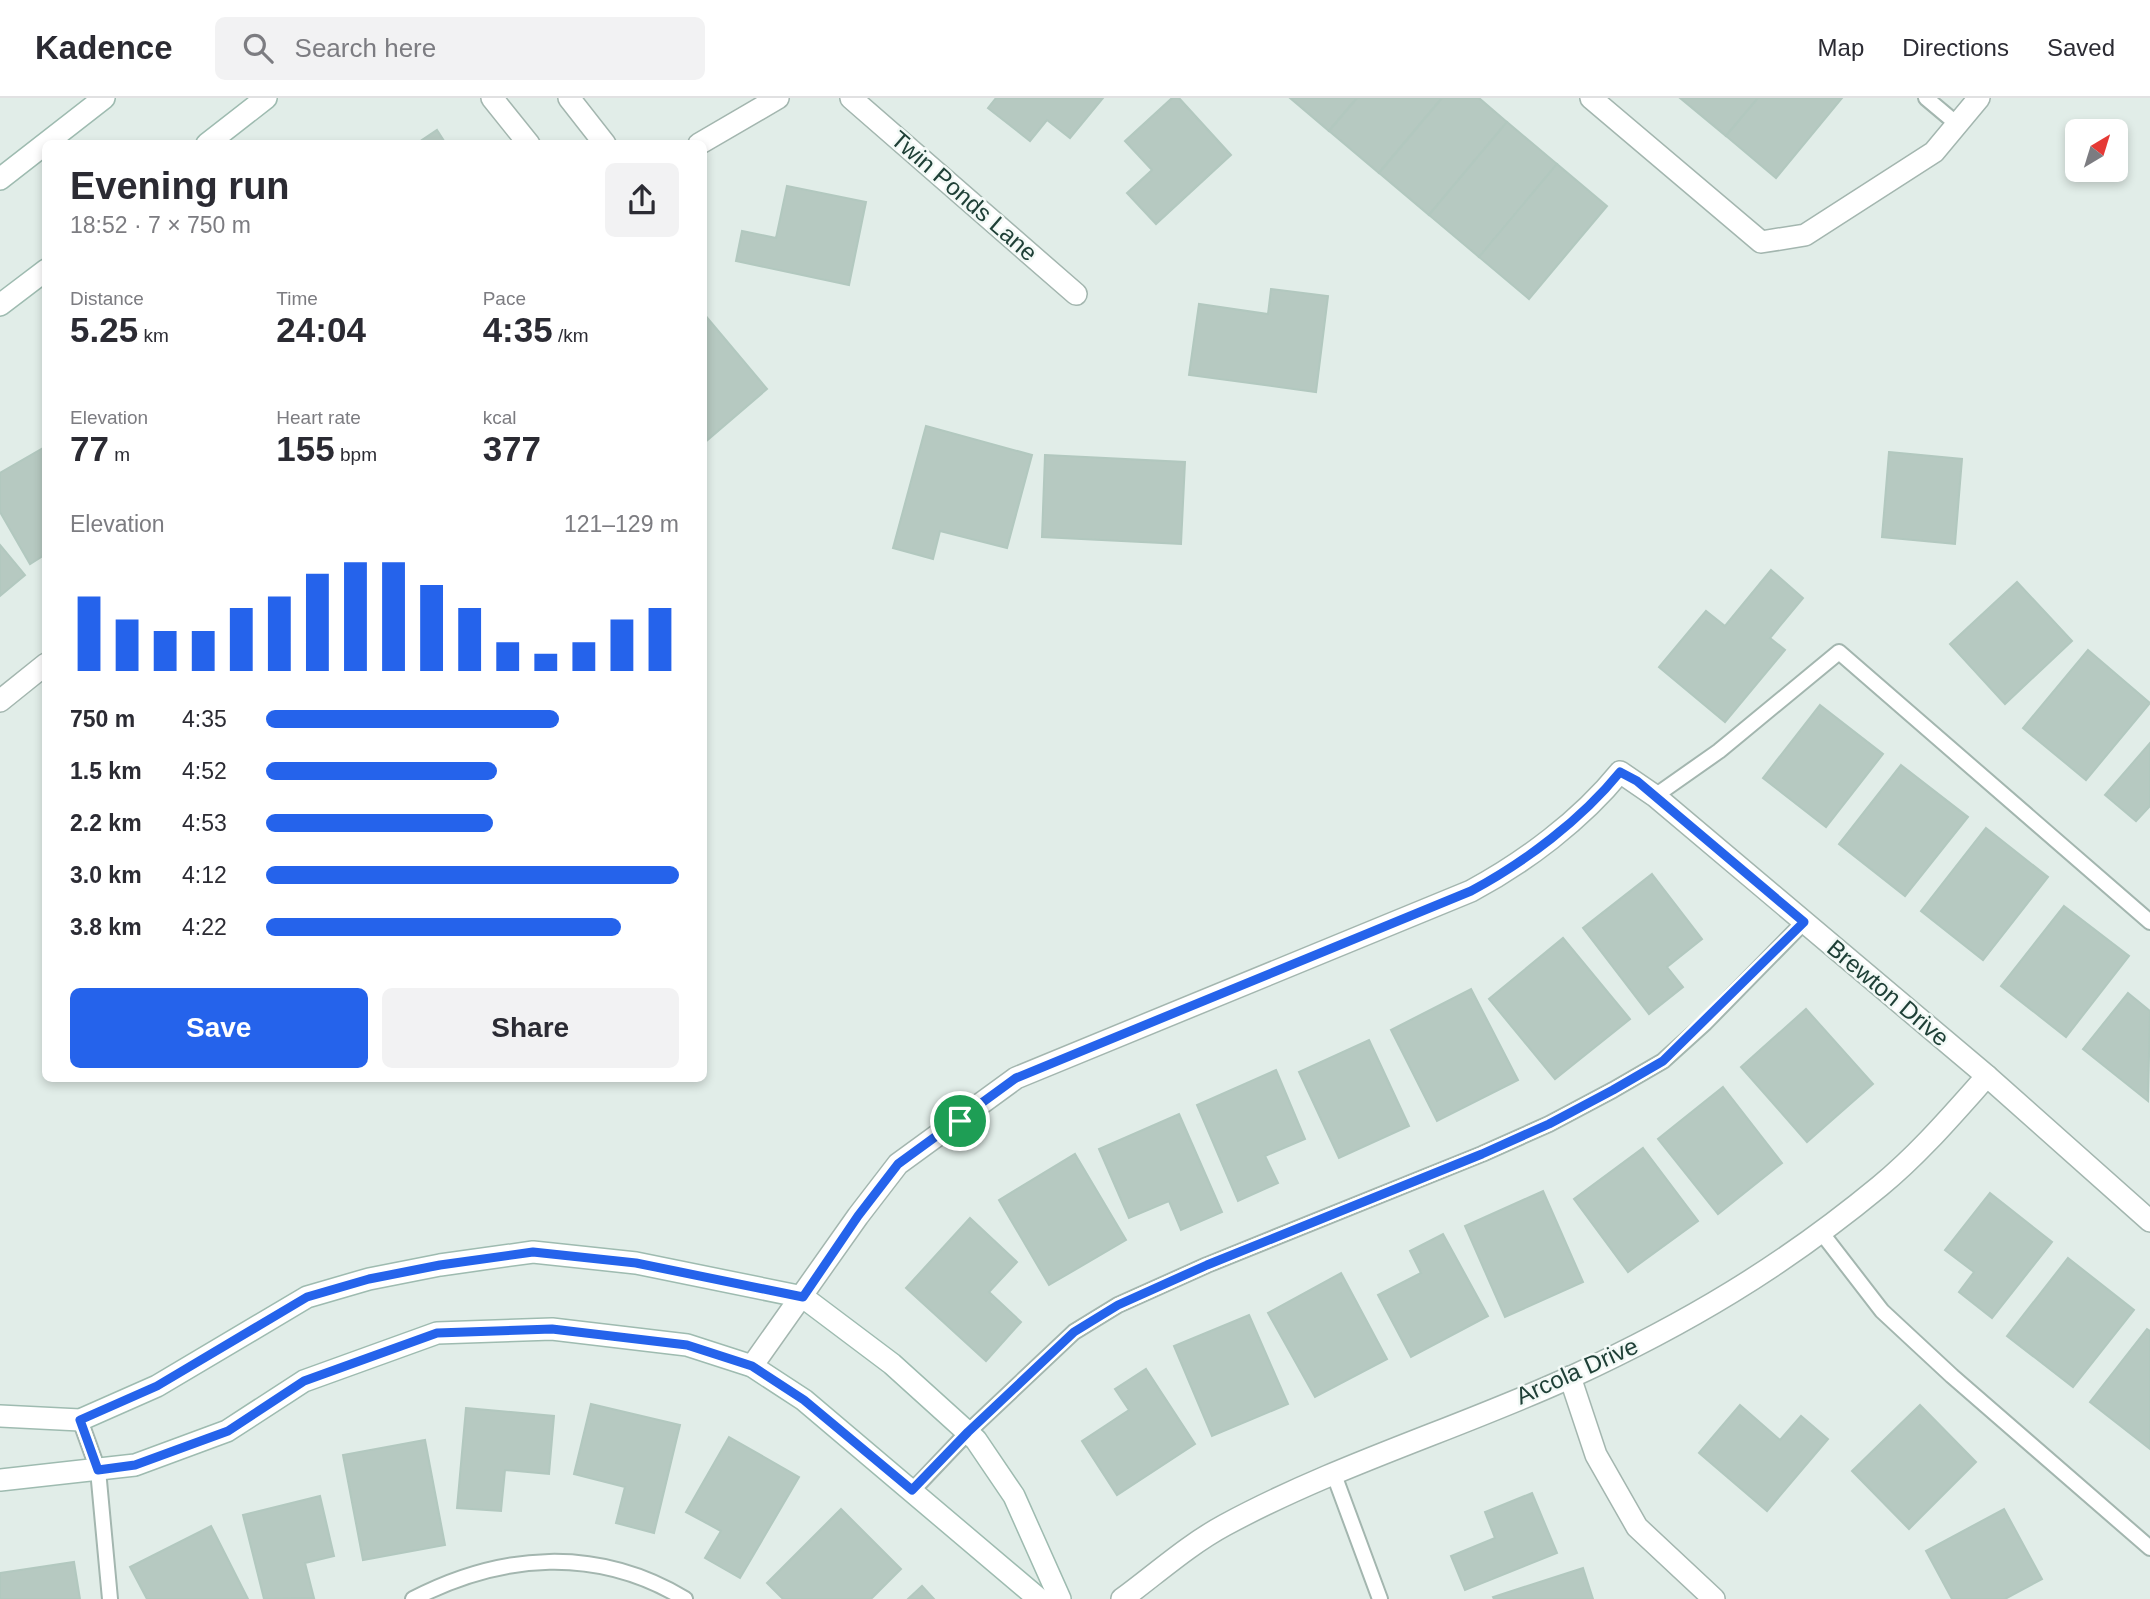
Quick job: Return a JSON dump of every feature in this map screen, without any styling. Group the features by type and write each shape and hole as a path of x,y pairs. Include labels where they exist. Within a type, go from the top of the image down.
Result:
{"street":[{"path":"50,140 104,98"},
{"path":"213,140 266,98"},
{"path":"492,98 525,140"},
{"path":"569,98 602,140"},
{"path":"706,140 778,98"},
{"name":"Twin Ponds Lane","path":"851,98 1076,294"},
{"path":"1591,98 1761,242 1805,235 1934,152 1979,98"},
{"path":"0,179 42,146"},
{"path":"0,305 42,273"},
{"path":"0,701 42,667"},
{"name":"Brewton Drive","path":"803,1297 858,1216 898,1164 1016,1078 1471,891 1511,869 1603,793 1620,772 1655,796 1987,1076 2150,1221"},
{"name":"Arcola Drive","path":"1122,1599 1224,1526 1333,1472 1570,1377 1714,1306 1821,1232 1891,1177 1933,1136 1987,1076"},
{"path":"0,1416 80,1420 157,1386 307,1297 369,1279 440,1265 533,1252 636,1263 803,1297 892,1364 968,1432 1014,1496 1060,1599"},
{"path":"752,1366 803,1297"},
{"path":"0,1480 135,1465 228,1431 304,1381 437,1333 552,1329 687,1345 752,1366 804,1400 1039,1599"},
{"path":"1570,1377 1596,1455 1637,1527 1714,1599"}],"lane":[{"path":"1926,98 1957,124"},
{"path":"1655,796 1719,751 1839,652 2150,922"},
{"path":"912,1490 968,1432 1074,1332 1118,1305 1207,1265 1385,1195 1549,1124 1663,1061 1804,922"},
{"path":"1821,1232 1882,1311 1961,1384 2150,1548"},
{"path":"80,1420 98,1470 110,1599"},
{"path":"1333,1472 1380,1599"},
{"path":"413,1599 448,1581 493,1568 536,1561 572,1562 615,1570 656,1581 685,1599"}],"building":[{"path":"996,98 1103,98 1070,138 1047,120 1030,141 988,108"},
{"path":"1172,98 1179,98 1231,155 1156,224 1127,193 1152,170 1125,141"},
{"path":"1290,98 1357,98 1329,131"},
{"path":"1357,98 1442,98 1379,173 1329,131"},
{"path":"1442,98 1479,98 1507,122 1429,215 1379,173"},
{"path":"1680,98 1758,98 1726,136"},
{"path":"1758,98 1842,98 1776,178 1726,136"},
{"path":"1507,122 1557,164 1479,257 1429,215"},
{"path":"437,130 443,140 422,140"},
{"path":"1557,164 1607,206 1529,299 1479,257"},
{"path":"787,186 866,202 849,285 736,261 742,231 776,238"},
{"path":"1271,289 1328,296 1316,392 1189,375 1199,304 1268,314"},
{"path":"707,318 767,389 707,440"},
{"path":"926,426 1032,455 1007,548 940,531 933,559 893,548"},
{"path":"42,449 42,556 30,564 0,512 0,473"},
{"path":"1889,452 1962,459 1955,544 1882,537"},
{"path":"1045,455 1185,462 1181,544 1042,537"},
{"path":"0,545 25,575 0,596"},
{"path":"1771,570 1803,598 1770,638 1785,650 1725,722 1659,667 1706,611 1725,626"},
{"path":"2017,582 2072,641 2005,704 1950,644"},
{"path":"2088,650 2150,703 2086,780 2023,728"},
{"path":"1820,705 1883,754 1826,827 1763,778"},
{"path":"2150,743 2150,806 2136,821 2105,795"},
{"path":"1901,765 1968,817 1905,896 1839,844"},
{"path":"1986,828 2048,877 1983,960 1921,911"},
{"path":"1652,874 1702,939 1667,967 1683,987 1649,1014 1583,928"},
{"path":"2064,906 2129,956 2066,1037 2001,986"},
{"path":"1563,938 1630,1019 1555,1079 1489,999"},
{"path":"1471,989 1518,1080 1437,1121 1391,1030"},
{"path":"2128,993 2150,1011 2148,1101 2083,1049"},
{"path":"1806,1009 1873,1084 1807,1142 1741,1067"},
{"path":"1369,1040 1409,1126 1339,1158 1299,1072"},
{"path":"1276,1070 1305,1139 1265,1156 1278,1183 1238,1201 1197,1105"},
{"path":"1723,1087 1782,1163 1718,1214 1658,1139"},
{"path":"1179,1114 1222,1212 1181,1230 1169,1201 1129,1218 1099,1149"},
{"path":"1643,1148 1698,1221 1628,1272 1574,1199"},
{"path":"1075,1154 1126,1240 1049,1285 999,1200"},
{"path":"1543,1191 1583,1282 1505,1317 1465,1226"},
{"path":"1990,1193 2052,1242 1992,1318 1959,1292 1974,1272 1945,1250"},
{"path":"970,1218 1017,1262 989,1292 1021,1322 986,1361 906,1288"},
{"path":"1443,1234 1488,1316 1411,1357 1378,1295 1421,1273 1410,1251"},
{"path":"2068,1258 2134,1310 2073,1387 2007,1336"},
{"path":"1341,1273 1387,1359 1315,1397 1268,1313"},
{"path":"1249,1315 1288,1404 1212,1436 1174,1346"},
{"path":"2147,1329 2150,1331 2150,1449 2090,1402"},
{"path":"1146,1369 1195,1444 1117,1495 1082,1441 1129,1410 1115,1389"},
{"path":"591,1404 680,1425 654,1533 616,1523 625,1487 574,1474"},
{"path":"1740,1405 1780,1440 1801,1416 1828,1439 1767,1511 1699,1453"},
{"path":"1920,1405 1976,1462 1909,1529 1852,1471"},
{"path":"466,1408 554,1416 549,1474 505,1470 501,1511 457,1508"},
{"path":"729,1437 799,1477 740,1578 705,1558 721,1531 686,1512"},
{"path":"425,1440 445,1545 363,1560 343,1455"},
{"path":"1532,1493 1557,1553 1465,1590 1451,1556 1495,1538 1485,1512"},
{"path":"320,1496 334,1556 305,1563 314,1598 264,1599 243,1515"},
{"path":"841,1509 901,1569 871,1599 783,1599 767,1583"},
{"path":"2004,1509 2042,1579 2005,1599 1952,1599 1926,1551"},
{"path":"211,1526 248,1599 147,1599 130,1567"},
{"path":"74,1562 80,1599 0,1599 0,1573"},
{"path":"1583,1568 1593,1599 1493,1597"},
{"path":"922,1586 934,1599 908,1599"}],"route":[{"path":"1620,772 1637,781 1804,922 1705,1023 1663,1061 1613,1090 1549,1124 1482,1154 1207,1265 1118,1305 1074,1332 968,1432 912,1490 804,1400 752,1366 687,1345 552,1329 437,1333 304,1381 228,1431 135,1465 98,1470 80,1420 157,1386 307,1297 369,1279 440,1265 533,1252 636,1263 803,1297 858,1216 898,1164 960,1121 1016,1078 1471,891 1511,869 1603,793 1620,772"}]}
